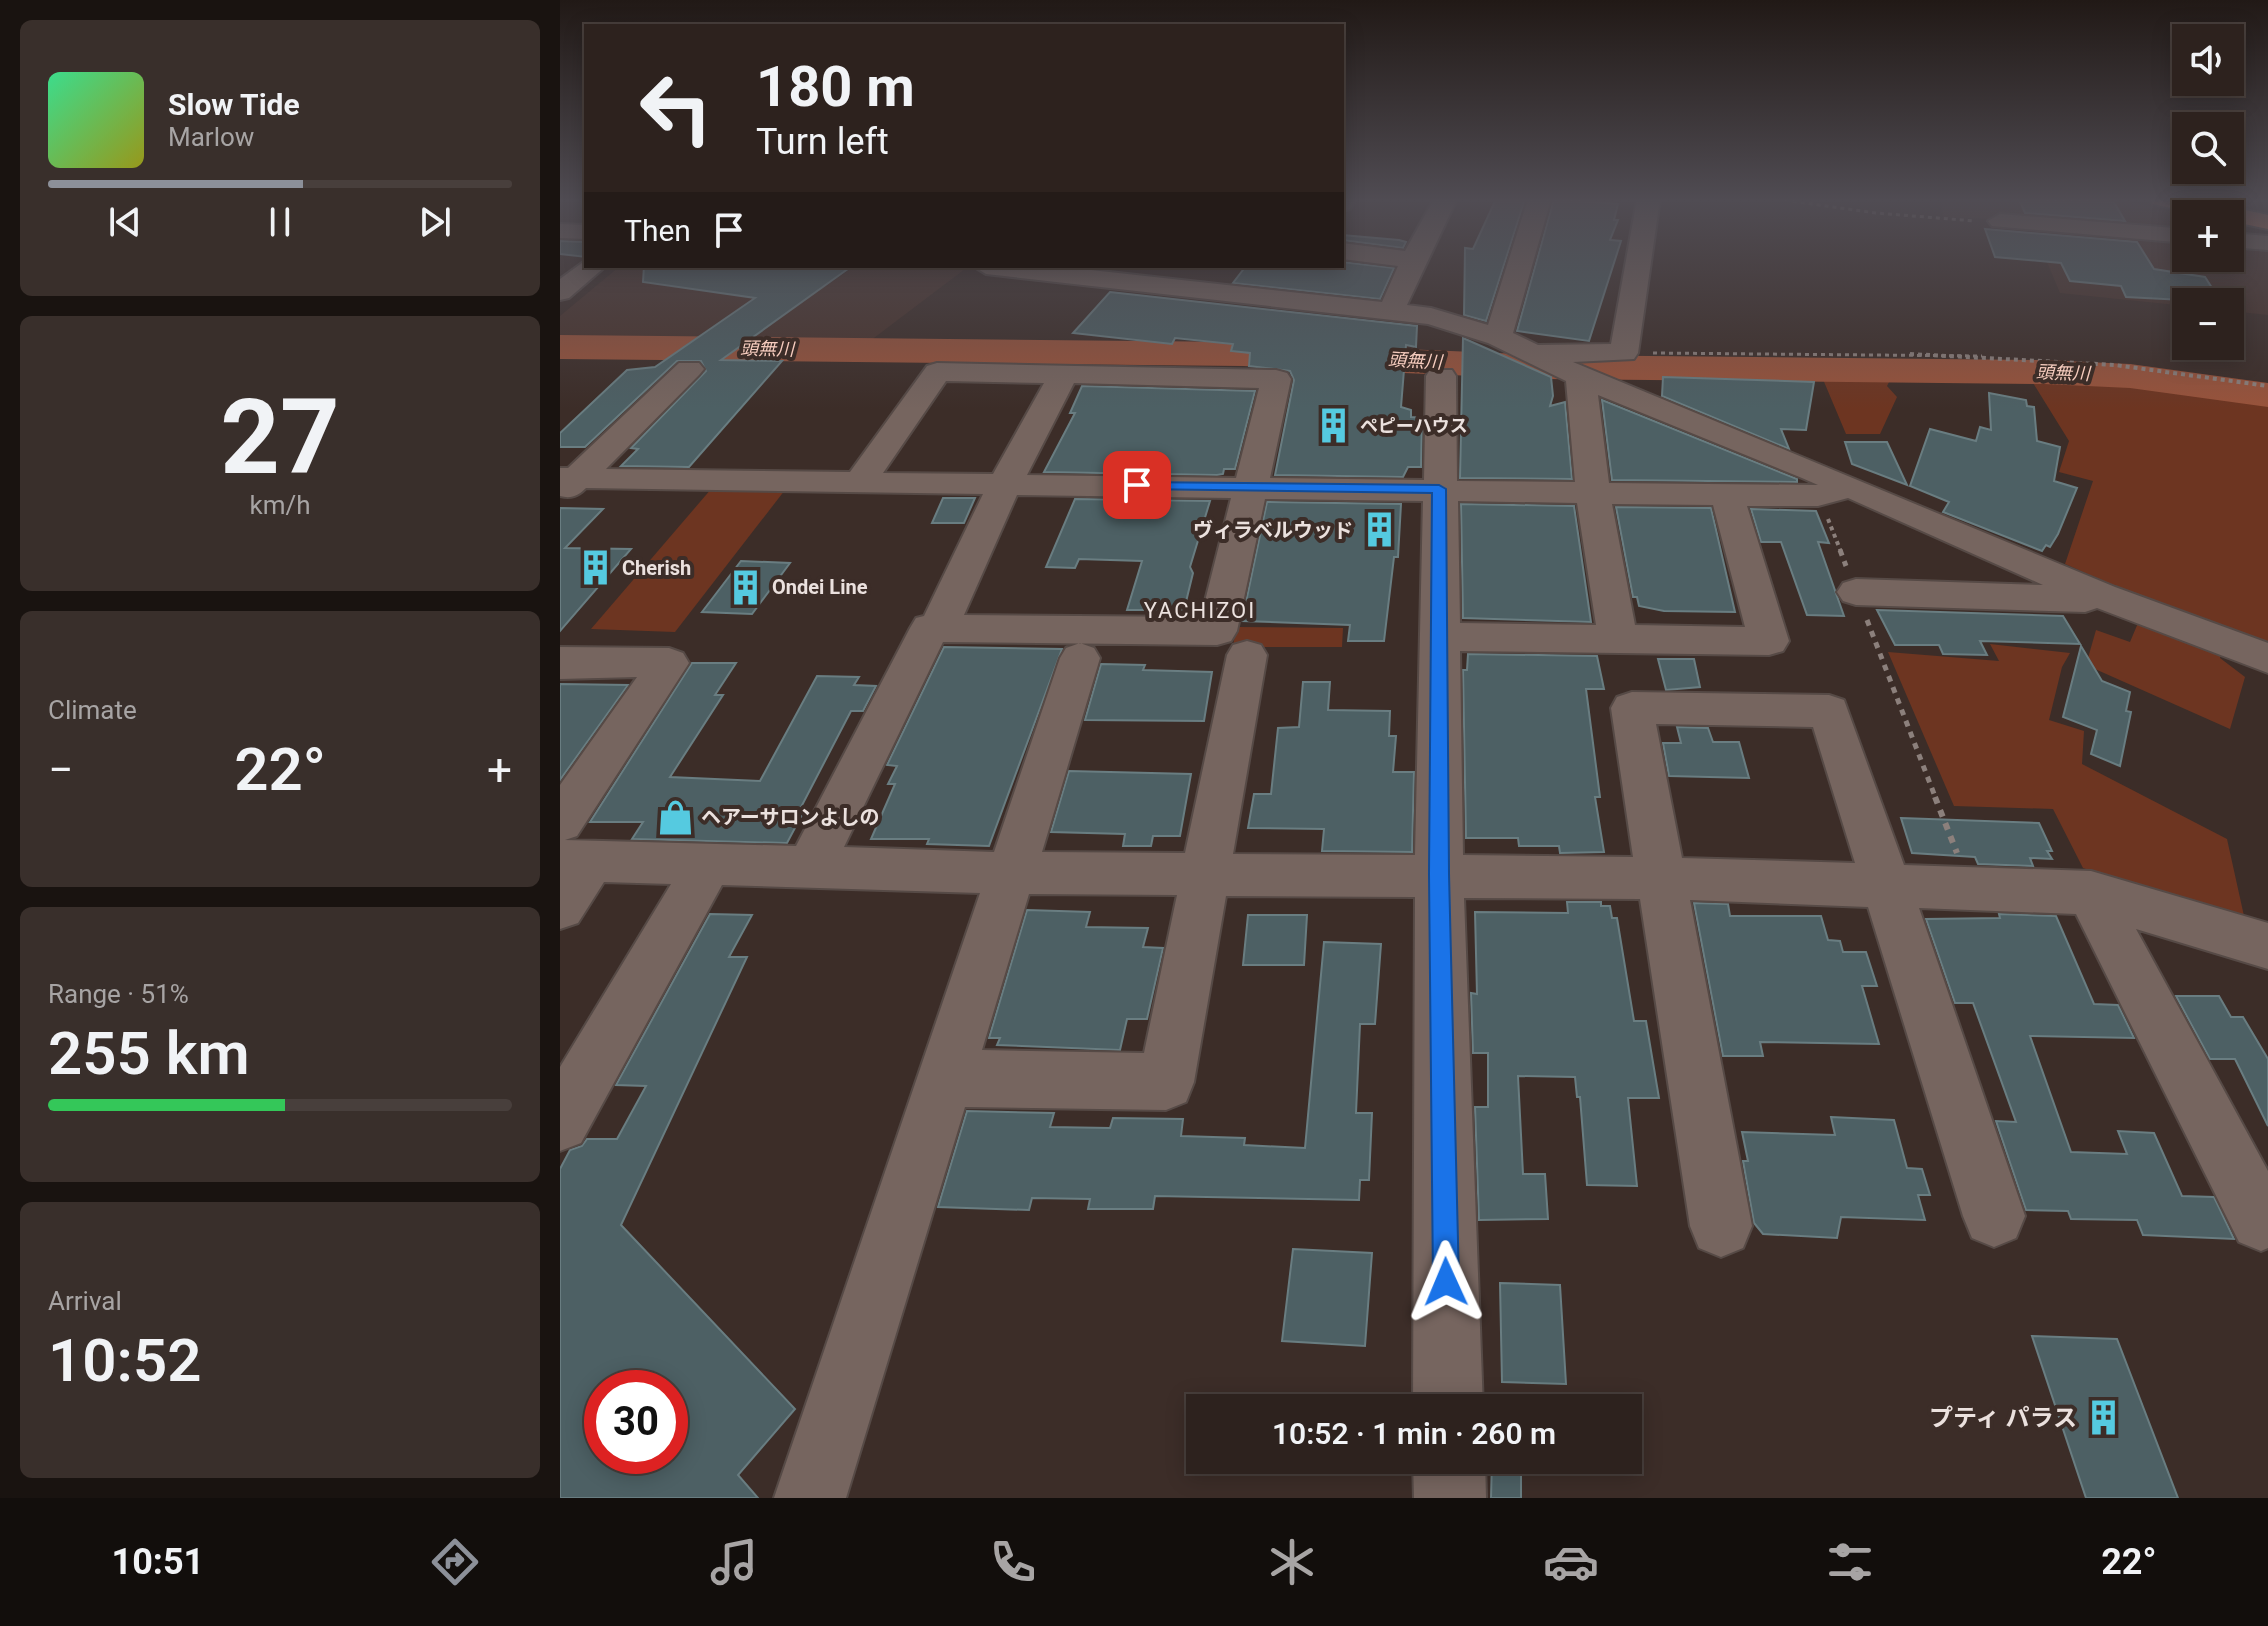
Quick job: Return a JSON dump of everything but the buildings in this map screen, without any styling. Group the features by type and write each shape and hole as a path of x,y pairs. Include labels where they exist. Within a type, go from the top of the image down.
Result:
{"street":[{"path":"560,292 589,269"},
{"path":"1026,269 1287,288 1391,312 1431,316 1498,337 1536,353 1581,377 1833,492 2268,658"},
{"path":"1391,312 1409,269"},
{"path":"1498,337 1519,269"},
{"path":"1536,353 1624,353 1638,269"},
{"path":"566,484 689,369"},
{"path":"811,865 930,628 1217,631 1276,379 937,372 861,480"},
{"path":"938,628 1006,482 1064,374"},
{"path":"1441,376 1439,874 1448,1394"},
{"path":"1581,377 1593,493 1618,640"},
{"path":"566,484 861,480 1727,495 1833,492"},
{"path":"1438,637 1769,641 1727,495"},
{"path":"1856,592 2114,600"},
{"path":"947,1078 1166,1082 1247,655"},
{"path":"810,1498 1080,658"},
{"path":"560,664 563,661 669,663 560,822"},
{"path":"1721,1226 1632,708 1829,711 1994,1216"},
{"path":"560,907 575,861 811,865 1012,873 1660,878 2091,893 2268,946"},
{"path":"560,1122 709,864"},
{"path":"2091,893 2261,1220"},
{"path":"1449,1474 1450,1498"}],"path":[{"path":"1624,353 2048,357 2169,369 2268,386"},
{"path":"1833,492 1856,592 1970,887"}],"shaded area":[{"path":"617,269 671,273 677,269 826,286 851,269 965,269 866,344 560,341 560,316"},
{"path":"2050,269 2244,272 2244,269 2268,269 2268,315 2244,312 2244,288 2172,288 2172,305 2060,293"},
{"path":"1892,376 1887,386 1897,397 1880,434 1846,434 1822,377"},
{"path":"2030,378 2116,380 2268,403 2268,644 2158,605 2065,564 2093,481 2059,472 2069,441"},
{"path":"712,488 785,490 675,632 591,629"},
{"path":"2138,623 2222,650 2220,658 2245,677 2230,729 2086,665 2096,630 2130,642"},
{"path":"1236,627 1343,628 1342,647 1233,647"},
{"path":"1990,644 2070,653 2062,667 2049,720 2084,731 2082,764 2227,839 2246,925 2083,868 2053,809 1954,806 1888,652 1999,661"}],"waterway":[{"name":"頭無川","path":"560,347 1243,354 1546,367 2044,372 2130,376 2268,395"}],"place":[{"name":"ペピーハウス","path":"1334,426"},
{"name":"ヴィラベルウッド","path":"1379,530"},
{"name":"Cherish","path":"596,568"},
{"name":"Ondei Line","path":"746,587"},
{"name":"ヘアーサロンよしの","path":"675,817"},
{"name":"プティ パラス","path":"2103,1418"}],"district":[{"name":"YACHIZOI","path":"1200,610"}],"route":[{"path":"1137,485 1439,489 1439,874 1446,1282"}]}
